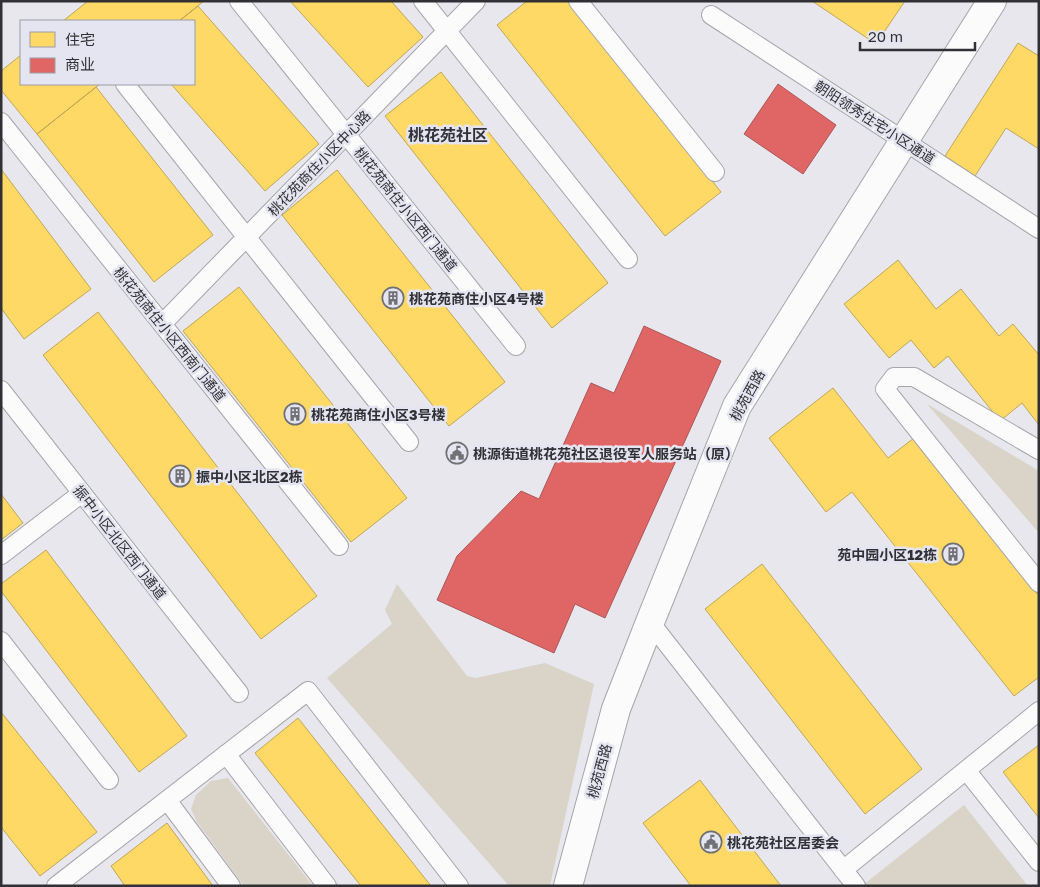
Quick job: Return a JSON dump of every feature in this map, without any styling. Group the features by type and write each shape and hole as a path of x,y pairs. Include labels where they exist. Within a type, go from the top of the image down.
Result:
{"street":[{"name":"桃苑西路","path":"568,886 616,710 737,406 992,1"}],"lane":[{"name":"桃花苑商住小区西门通道","path":"239,1 516,346"},
{"path":"423,1 628,259"},
{"name":"桃花苑商住小区中心路","path":"162,324 476,1"},
{"path":"578,1 714,172"},
{"name":"朝阳领秀住宅小区通道","path":"711,15 1039,229"},
{"path":"126,85 409,442"},
{"name":"桃花苑商住小区西南门通道","path":"1,122 339,546"},
{"path":"1039,450 914,377 894,377 885,389 1039,583"},
{"name":"振中小区北区西门通道","path":"2,393 239,693"},
{"path":"1,555 82,494"},
{"path":"650,622 856,886"},
{"path":"1,641 108,780"},
{"path":"56,886 308,691 459,886"},
{"path":"843,870 1039,711"},
{"path":"226,754 327,886"},
{"path":"966,770 1039,862"},
{"path":"167,800 231,886"}],"shaded area":[{"path":"927,404 1039,471 1039,533"},
{"path":"397,584 467,676 476,678 545,663 594,684 550,886 509,886 327,678 392,624 385,610"},
{"path":"228,778 313,886 244,886 197,822 191,809 196,795 211,781"},
{"path":"964,805 1028,886 863,885"}],"building: 住宅":[{"path":"88,1 204,1 180,20 64,20"},
{"path":"290,1 391,1 423,37 368,87"},
{"path":"527,1 569,1 721,192 665,236 497,25"},
{"path":"812,1 905,1 876,44"},
{"path":"198,6 319,144 265,191 172,85 195,85 195,20 180,20"},
{"path":"1018,43 1039,56 1039,149 1006,128 975,176 945,156"},
{"path":"20,56 20,85 99,85 37,134 1,90 1,71"},
{"path":"441,72 608,283 552,328 385,116"},
{"path":"96,87 213,235 154,282 37,134"},
{"path":"1,169 91,289 24,339 1,308"},
{"name":"桃花苑商住小区4号楼","path":"337,170 505,382 449,426 282,215"},
{"path":"898,260 936,309 961,289 999,336 1013,324 1039,355 1039,425 1022,403 1000,421 948,356 934,368 911,340 889,358 844,304"},
{"name":"桃花苑商住小区3号楼","path":"239,287 407,498 351,542 183,331"},
{"name":"振中小区北区2栋","path":"98,312 317,596 261,639 43,355"},
{"name":"苑中园小区12栋","path":"833,388 888,458 914,438 1039,596 1039,677 1014,696 852,492 826,512 769,438"},
{"path":"1,494 23,523 1,540"},
{"path":"46,550 187,736 139,772 1,591 1,584"},
{"path":"762,564 922,769 865,814 705,609"},
{"path":"1,712 97,832 40,876 1,827"},
{"path":"298,718 431,886 361,886 255,753"},
{"path":"1039,745 1039,818 1003,772"},
{"path":"700,780 781,886 691,886 643,823"},
{"path":"167,823 213,886 125,886 111,866"}],"building: 商业":[{"path":"778,84 836,125 803,174 744,134"},
{"path":"644,326 721,361 605,618 575,604 554,653 437,600 457,556 521,491 539,499 591,383 614,393"}],"place":[{"name":"桃花苑商住小区4号楼","path":"393,298"},
{"name":"桃花苑商住小区3号楼","path":"295,414"},
{"name":"桃源街道桃花苑社区退役军人服务站（原）","path":"457,453"},
{"name":"振中小区北区2栋","path":"180,476"},
{"name":"苑中园小区12栋","path":"953,554"},
{"name":"桃花苑社区居委会","path":"711,842"}],"district":[{"name":"桃花苑社区","path":"448,135"}]}
